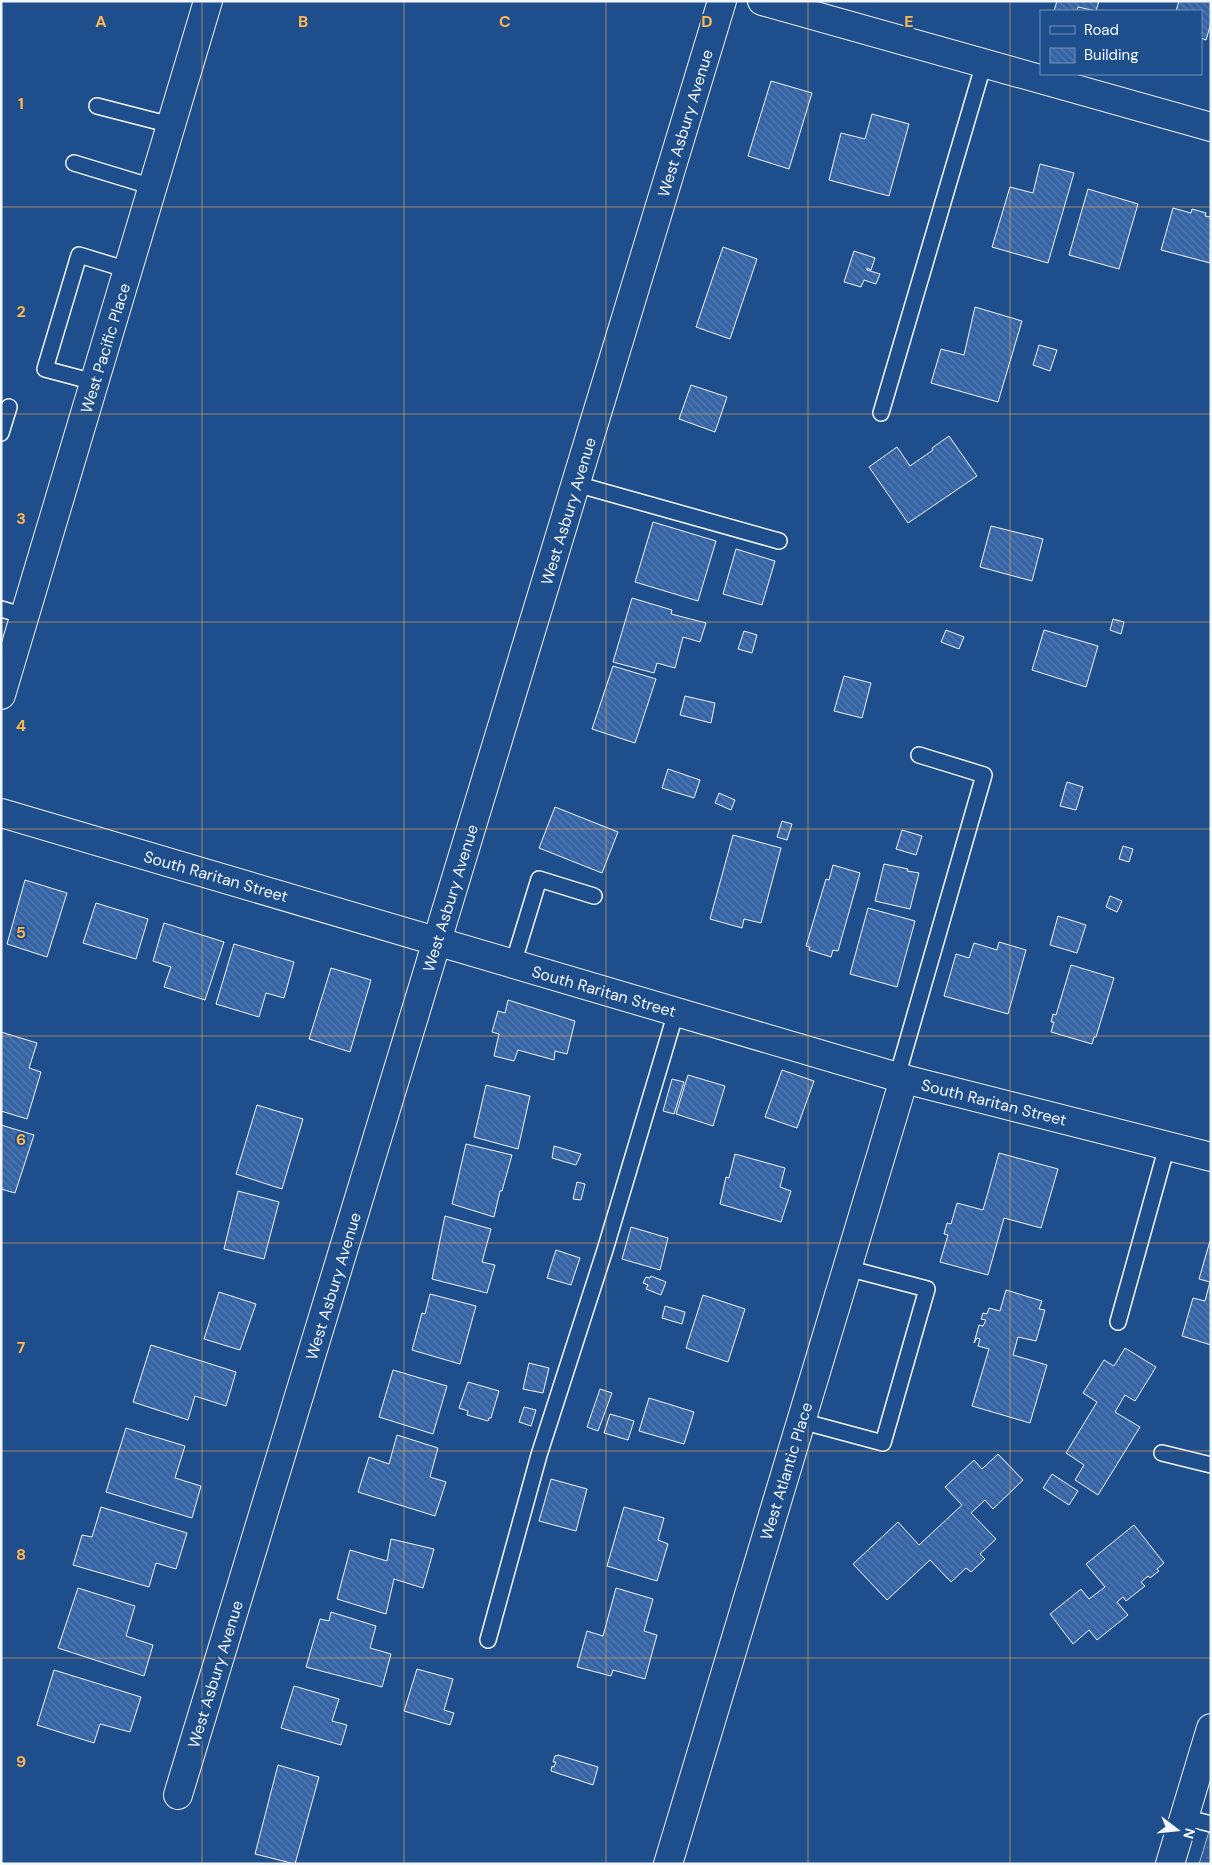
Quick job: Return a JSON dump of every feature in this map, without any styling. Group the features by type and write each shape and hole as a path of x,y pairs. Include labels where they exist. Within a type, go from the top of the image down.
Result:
{"street":[{"name":"West Pacific Place","path":"1,695 13,613 94,382 208,1"},
{"name":"West Asbury Avenue","path":"178,1796 722,1"},
{"path":"762,1 1211,127"},
{"name":"South Raritan Street","path":"1,813 900,1078 1211,1157"},
{"name":"West Atlantic Place","path":"668,1864 847,1268 900,1078"},
{"path":"1170,1864 1211,1728"}],"lane":[{"path":"881,413 984,63"},
{"path":"97,106 171,124"},
{"path":"74,163 153,188"},
{"path":"94,382 45,369 76,264 79,255 128,270"},
{"path":"1,433 9,407"},
{"path":"576,484 779,541"},
{"path":"900,1078 984,775 919,755"},
{"path":"513,964 539,879 594,896"},
{"path":"488,1640 539,1456 605,1250 676,1012"},
{"path":"1118,1322 1167,1146"},
{"path":"801,1421 883,1443 926,1289 847,1268"},
{"path":"1162,1453 1211,1465"},
{"path":"1184,1817 1211,1824"}],"shaded area":[{"path":"1211,1825 1211,1864 1199,1864"}],"building":[{"path":"1057,1 1099,1 1096,10 1078,7 1077,10 1054,10"},
{"path":"1179,1 1211,1 1211,23 1206,40 1202,38 1202,10 1176,10"},
{"path":"771,81 812,93 789,169 748,156"},
{"path":"872,114 909,124 889,196 829,180 841,133 865,139"},
{"path":"1040,164 1074,173 1048,263 992,247 1010,187 1033,193"},
{"path":"1088,189 1138,204 1119,269 1069,255"},
{"path":"1173,208 1191,213 1192,209 1206,213 1205,216 1211,217 1210,263 1161,250"},
{"path":"723,247 757,259 730,339 696,327"},
{"path":"854,251 875,258 871,270 867,268 867,270 880,274 876,284 864,280 861,287 844,282"},
{"path":"975,307 1022,321 998,402 931,383 941,349 964,355"},
{"path":"1039,345 1057,350 1050,371 1033,365"},
{"path":"691,385 727,397 715,432 679,419"},
{"path":"949,436 977,476 908,523 869,467 897,447 910,466"},
{"path":"653,522 716,541 698,601 635,582"},
{"path":"991,526 1043,539 1032,581 980,567"},
{"path":"736,549 775,561 762,605 723,594"},
{"path":"632,598 672,610 671,614 706,623 700,642 683,637 675,668 657,663 654,673 613,662"},
{"path":"1113,619 1124,622 1121,634 1110,630"},
{"path":"946,630 964,637 959,649 941,642"},
{"path":"1044,630 1098,646 1086,687 1032,670"},
{"path":"744,631 757,635 752,653 738,649"},
{"path":"613,666 656,679 635,743 592,729"},
{"path":"844,676 871,683 862,718 834,711"},
{"path":"685,696 715,703 711,723 680,715"},
{"path":"668,769 700,780 694,798 662,788"},
{"path":"1067,782 1083,787 1076,810 1060,806"},
{"path":"719,793 735,800 731,810 715,803"},
{"path":"555,807 618,832 602,873 539,848"},
{"path":"782,821 792,824 787,840 777,837"},
{"path":"902,830 922,836 916,855 896,849"},
{"path":"733,835 781,848 761,923 744,919 742,928 710,919"},
{"path":"1123,846 1133,849 1129,862 1119,859"},
{"path":"884,864 919,873 910,909 875,901"},
{"path":"833,865 860,873 838,951 833,950 831,957 809,950 810,947 806,946 826,879 829,880"},
{"path":"25,880 67,893 47,957 7,944"},
{"path":"1110,896 1122,901 1117,912 1106,907"},
{"path":"96,903 148,919 136,959 83,943"},
{"path":"868,908 915,921 897,987 850,974"},
{"path":"1058,916 1086,925 1077,953 1050,945"},
{"path":"164,923 224,942 205,1000 164,987 171,967 153,961"},
{"path":"999,942 1026,950 1008,1014 944,996 956,954 969,958 974,943 997,950"},
{"path":"234,944 294,962 284,998 266,993 259,1017 216,1004"},
{"path":"1071,965 1114,978 1096,1037 1094,1037 1092,1044 1051,1032 1054,1022 1051,1022 1053,1014 1056,1015"},
{"path":"331,968 371,980 350,1052 309,1039"},
{"path":"508,1000 575,1021 567,1054 555,1051 554,1060 518,1050 514,1061 494,1056 499,1034 492,1032 498,1011 505,1013"},
{"path":"1,1032 37,1043 29,1068 41,1072 27,1119 1,1111"},
{"path":"782,1070 814,1081 797,1128 765,1117"},
{"path":"688,1075 725,1086 713,1126 676,1114"},
{"path":"672,1079 684,1082 674,1114 663,1111"},
{"path":"486,1085 530,1096 518,1149 474,1137"},
{"path":"257,1105 303,1119 282,1189 236,1174"},
{"path":"1,1125 34,1135 15,1193 1,1189"},
{"path":"466,1144 512,1155 494,1217 452,1204"},
{"path":"554,1146 581,1154 576,1165 552,1158"},
{"path":"999,1153 1058,1169 1041,1228 1004,1218 988,1275 940,1262 948,1235 944,1234 947,1223 951,1224 957,1203 983,1210"},
{"path":"735,1154 785,1168 780,1187 791,1191 781,1222 720,1204 726,1177 729,1178"},
{"path":"577,1182 585,1184 581,1200 573,1199"},
{"path":"238,1191 279,1202 264,1259 224,1249"},
{"path":"445,1216 491,1229 482,1262 495,1265 487,1293 432,1279"},
{"path":"631,1227 668,1238 660,1270 622,1259"},
{"path":"1210,1241 1211,1345 1182,1336 1193,1298 1205,1301 1210,1282 1199,1279"},
{"path":"556,1250 580,1258 571,1285 547,1278"},
{"path":"651,1276 666,1282 661,1295 646,1289 648,1285 643,1283 646,1277 650,1278"},
{"path":"1006,1290 1042,1301 1039,1309 1045,1310 1036,1341 1018,1337 1013,1355 1047,1365 1030,1423 972,1406 989,1349 978,1346 980,1339 977,1338 974,1343 979,1325 983,1326 986,1320 981,1319 983,1313 987,1314 989,1308 1000,1311"},
{"path":"219,1292 256,1304 240,1350 204,1339"},
{"path":"430,1294 476,1306 460,1364 412,1350 422,1313 425,1314"},
{"path":"703,1295 745,1309 728,1362 686,1348"},
{"path":"665,1306 685,1312 682,1324 662,1318"},
{"path":"151,1345 236,1372 226,1406 195,1396 188,1420 133,1402"},
{"path":"1125,1348 1156,1367 1135,1401 1125,1395 1115,1412 1140,1427 1098,1495 1075,1480 1084,1465 1066,1453 1097,1402 1083,1393 1104,1360 1114,1366"},
{"path":"529,1363 549,1368 543,1393 523,1389"},
{"path":"393,1370 447,1386 433,1434 379,1417"},
{"path":"468,1382 499,1391 491,1418 488,1421 467,1415 468,1411 459,1408"},
{"path":"600,1389 612,1393 598,1431 587,1427"},
{"path":"649,1398 694,1412 684,1444 639,1431"},
{"path":"524,1407 536,1410 531,1426 519,1422"},
{"path":"610,1414 634,1421 628,1440 604,1433"},
{"path":"126,1428 185,1446 175,1478 201,1486 192,1518 106,1492"},
{"path":"397,1435 438,1448 430,1477 446,1482 435,1516 358,1492 369,1457 389,1464"},
{"path":"998,1454 1023,1480 993,1509 985,1500 971,1513 996,1539 980,1554 985,1559 971,1572 966,1568 951,1582 930,1560 887,1600 853,1564 898,1522 919,1545 962,1505 945,1487 974,1460 982,1469"},
{"path":"1052,1474 1078,1491 1069,1505 1043,1488"},
{"path":"551,1479 587,1489 576,1531 539,1521"},
{"path":"101,1507 187,1533 176,1569 156,1563 149,1587 73,1565 82,1535 92,1537"},
{"path":"624,1507 664,1518 658,1540 668,1544 657,1581 607,1566"},
{"path":"1134,1525 1164,1563 1157,1569 1159,1571 1141,1582 1145,1586 1126,1601 1123,1597 1117,1602 1128,1615 1097,1640 1089,1630 1073,1644 1050,1614 1081,1589 1089,1599 1105,1587 1086,1564"},
{"path":"391,1539 434,1549 423,1588 394,1579 386,1614 337,1599 350,1550 387,1561"},
{"path":"78,1588 135,1606 126,1636 153,1645 144,1676 58,1648"},
{"path":"616,1588 653,1599 644,1631 657,1635 645,1679 613,1670 611,1676 577,1667 587,1631 603,1636"},
{"path":"331,1612 376,1626 370,1648 391,1654 382,1687 306,1667 320,1619 329,1621"},
{"path":"417,1669 453,1679 444,1710 454,1713 450,1725 404,1711"},
{"path":"54,1670 141,1697 130,1732 100,1724 94,1743 37,1725"},
{"path":"294,1686 339,1699 332,1721 347,1725 341,1745 281,1728"},
{"path":"558,1755 598,1767 593,1785 551,1771 552,1766 554,1767 556,1762 553,1762 555,1756"},
{"path":"278,1765 319,1777 295,1864 255,1854"}]}
